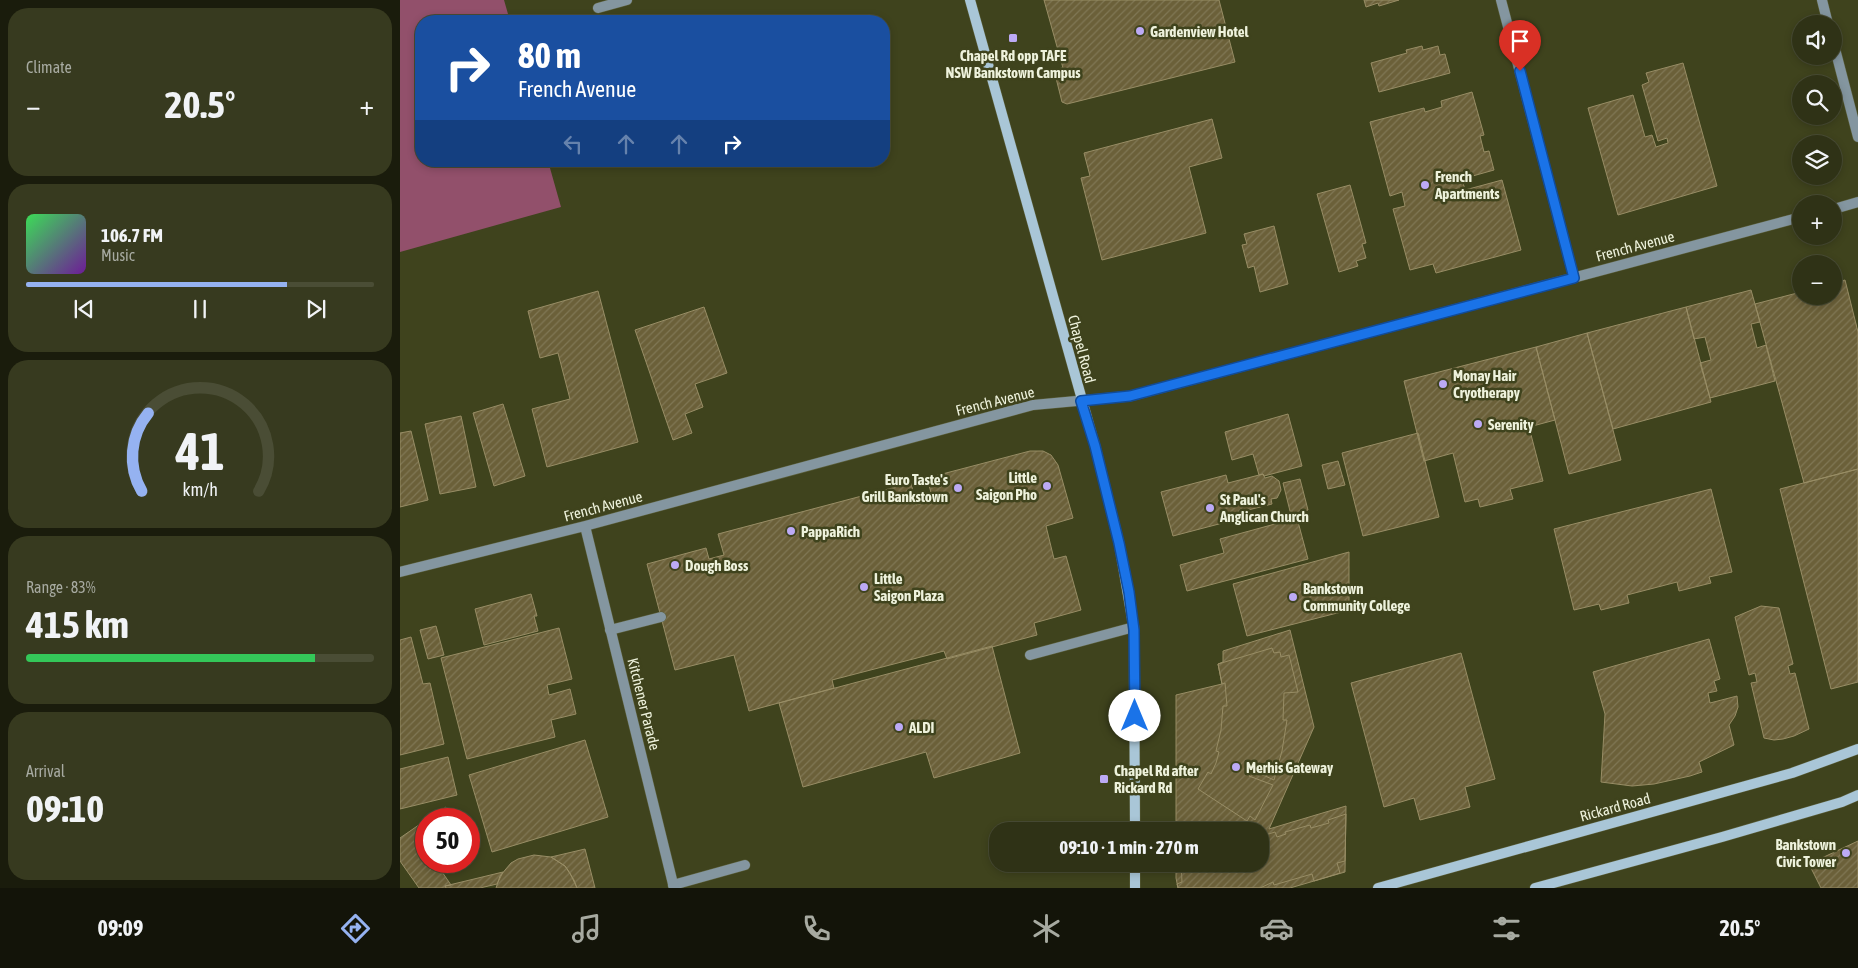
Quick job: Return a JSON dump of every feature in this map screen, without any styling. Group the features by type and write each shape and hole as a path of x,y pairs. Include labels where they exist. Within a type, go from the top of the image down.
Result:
{"main road":[{"name":"Chapel Road","path":"970,0 1095,446 1119,543 1134,627 1135,822"},
{"name":"Rickard Road","path":"1378,888 1792,773 1858,749"},
{"path":"1535,888 1730,835 1816,810 1858,795"},
{"path":"1135,872 1135,888"}],"street":[{"path":"598,8 627,0"},
{"path":"1501,0 1574,278"},
{"path":"1822,0 1826,15"},
{"path":"1839,65 1858,137"},
{"path":"1842,207 1858,202"},
{"name":"French Avenue","path":"400,572 585,526 1033,405 1130,396 1792,219"},
{"name":"Kitchener Parade","path":"585,526 673,886"},
{"path":"610,630 661,617"},
{"path":"1030,655 1134,627"},
{"path":"673,886 745,865"}],"shaded area":[{"path":"400,0 504,0 508,15 415,15 415,167 550,167 561,207 400,252"}],"building":[{"name":"Gardenview Hotel","path":"1044,0 1219,0 1235,62 1067,104 1062,102 1055,74 1057,69 1063,68"},
{"path":"1364,0 1399,0 1379,6 1378,3 1366,7"},
{"path":"1422,46 1423,50 1438,46 1440,55 1445,54 1450,73 1379,92 1371,63 1407,53 1406,50"},
{"path":"1683,63 1717,186 1618,215 1588,108 1633,95 1645,137 1652,135 1656,147 1668,143 1667,138 1658,141 1642,85 1649,82 1646,73"},
{"name":"French Apartments","path":"1472,92 1484,135 1480,136 1484,152 1489,151 1494,170 1462,179 1465,190 1502,180 1521,250 1436,273 1433,264 1410,270 1393,209 1405,206 1402,192 1390,196 1370,122 1424,108 1425,112 1442,107 1441,101"},
{"path":"1212,119 1222,158 1189,167 1206,233 1102,260 1081,178 1090,176 1084,153"},
{"path":"1350,185 1366,243 1362,244 1366,258 1356,261 1358,266 1339,272 1317,194"},
{"path":"1274,226 1288,284 1260,292 1254,266 1248,268 1242,245 1247,244 1244,234"},
{"path":"1845,280 1858,332 1858,469 1804,483 1755,304 1792,294 1792,305 1842,305 1842,281"},
{"path":"1751,290 1760,322 1751,324 1757,348 1766,345 1775,381 1710,398 1700,363 1711,360 1705,337 1694,339 1686,307"},
{"path":"598,291 638,442 547,467 532,409 570,399 558,353 540,358 528,311"},
{"path":"704,307 727,373 695,384 703,407 685,414 692,433 673,440 635,330"},
{"path":"1686,307 1711,402 1613,429 1587,333"},
{"path":"1587,333 1621,460 1569,474 1536,347"},
{"name":"Serenity","path":"1536,347 1555,420 1529,427 1543,481 1510,489 1513,499 1480,507 1478,499 1465,502 1453,453 1424,461 1404,381"},
{"path":"503,404 525,476 494,486 473,413"},
{"path":"1288,414 1302,466 1264,476 1263,474 1259,475 1253,454 1232,460 1225,432"},
{"path":"461,416 476,487 440,494 425,424"},
{"path":"411,431 428,500 400,507 400,433"},
{"path":"1418,433 1439,517 1363,536 1342,453"},
{"name":"Little Saigon Plaza","path":"1030,451 1043,451 1051,455 1058,465 1073,518 1046,526 1054,559 1066,556 1081,610 1034,623 1037,635 947,659 944,651 832,680 834,688 749,711 734,655 675,670 647,564 706,548 709,559 724,555 718,534 911,483 916,505 933,500 927,478"},
{"path":"1338,461 1345,485 1328,489 1322,465"},
{"path":"1858,469 1858,682 1831,689 1780,489"},
{"name":"St Paul's Anglican Church","path":"1263,474 1265,478 1272,476 1279,481 1281,490 1277,498 1271,499 1272,504 1236,513 1238,519 1173,536 1161,492 1226,475 1228,483"},
{"path":"1300,479 1308,510 1291,515 1283,483"},
{"path":"1711,489 1732,572 1709,577 1711,583 1679,591 1677,582 1627,595 1629,603 1601,610 1599,604 1574,610 1554,529"},
{"path":"1297,518 1308,559 1187,591 1180,565 1224,553 1220,539"},
{"name":"Bankstown Community College","path":"1349,552 1349,610 1247,636 1233,584"},
{"path":"531,594 537,616 534,616 538,631 484,645 475,609"},
{"path":"1761,606 1779,608 1793,664 1788,666 1790,674 1795,673 1809,729 1783,739 1764,738 1751,683 1757,682 1755,673 1749,675 1735,617"},
{"path":"436,626 444,655 428,659 420,630"},
{"path":"559,628 572,679 547,685 549,695 570,689 576,714 551,720 555,737 467,759 441,658"},
{"name":"Merhis Gateway","path":"1290,630 1314,727 1269,829 1269,822 1176,822 1176,695 1222,684 1218,664 1223,662 1223,651"},
{"path":"411,637 423,684 430,683 444,744 400,755 400,640"},
{"path":"1709,639 1720,679 1714,681 1717,691 1708,693 1710,703 1737,696 1738,707 1729,725 1734,745 1699,762 1702,772 1690,776 1654,784 1632,786 1601,782 1605,714 1593,672"},
{"name":"ALDI","path":"992,646 1020,753 934,778 926,752 803,787 779,703"},
{"path":"1272,648 1274,653 1280,652 1281,657 1289,655 1298,692 1284,693 1283,720 1287,720 1282,751 1274,780 1252,770 1249,776 1273,785 1255,820 1250,816 1247,821 1198,789 1208,772 1211,774 1216,763 1219,752 1216,751 1221,730 1223,706 1227,706 1225,683 1222,684 1218,664"},
{"path":"1461,653 1495,779 1465,787 1470,807 1420,820 1414,798 1384,807 1351,683"},
{"path":"585,740 608,817 492,852 469,775"},
{"path":"448,757 457,795 400,809 400,769"},
{"name":"Merhis Gateway","path":"1346,806 1345,872 1290,888 1178,888 1176,872 1269,872 1269,829"},
{"path":"1346,814 1345,861 1337,863 1340,873 1314,881 1312,874 1274,885 1273,882 1260,888 1178,888 1177,884 1182,882 1181,872 1269,872 1269,834 1275,832 1277,837 1286,834 1285,832 1310,825 1311,828 1329,823 1328,820"},
{"path":"415,828 415,873 443,873 451,885 445,886 446,888 419,888 400,861 400,838"},
{"name":"Bankstown Civic Tower","path":"1858,841 1858,888 1821,888 1809,864"},
{"path":"585,849 595,888 577,888 565,866 551,857"},
{"path":"534,855 551,857 565,866 577,888 496,888 500,876 511,863"},
{"path":"503,872 497,884 480,888 446,888 445,886"}],"place":[{"name":"Gardenview Hotel","path":"1140,31"},
{"name":"Chapel Rd opp TAFE NSW Bankstown Campus","path":"1013,38"},
{"name":"French Apartments","path":"1425,185"},
{"name":"Monay Hair Cryotherapy","path":"1443,384"},
{"name":"Serenity","path":"1478,424"},
{"name":"Little Saigon Pho","path":"1047,486"},
{"name":"Euro Taste's Grill Bankstown","path":"958,488"},
{"name":"St Paul's Anglican Church","path":"1210,508"},
{"name":"PappaRich","path":"791,531"},
{"name":"Dough Boss","path":"675,565"},
{"name":"Little Saigon Plaza","path":"864,587"},
{"name":"Bankstown Community College","path":"1293,597"},
{"name":"ALDI","path":"899,727"},
{"name":"Merhis Gateway","path":"1236,767"},
{"name":"Chapel Rd after Rickard Rd","path":"1104,779"},
{"name":"Bankstown Civic Tower","path":"1846,853"}],"route":[{"path":"1135,716 1134,630 1129,592 1095,446 1081,401 1130,396 1574,278 1520,71"}]}
